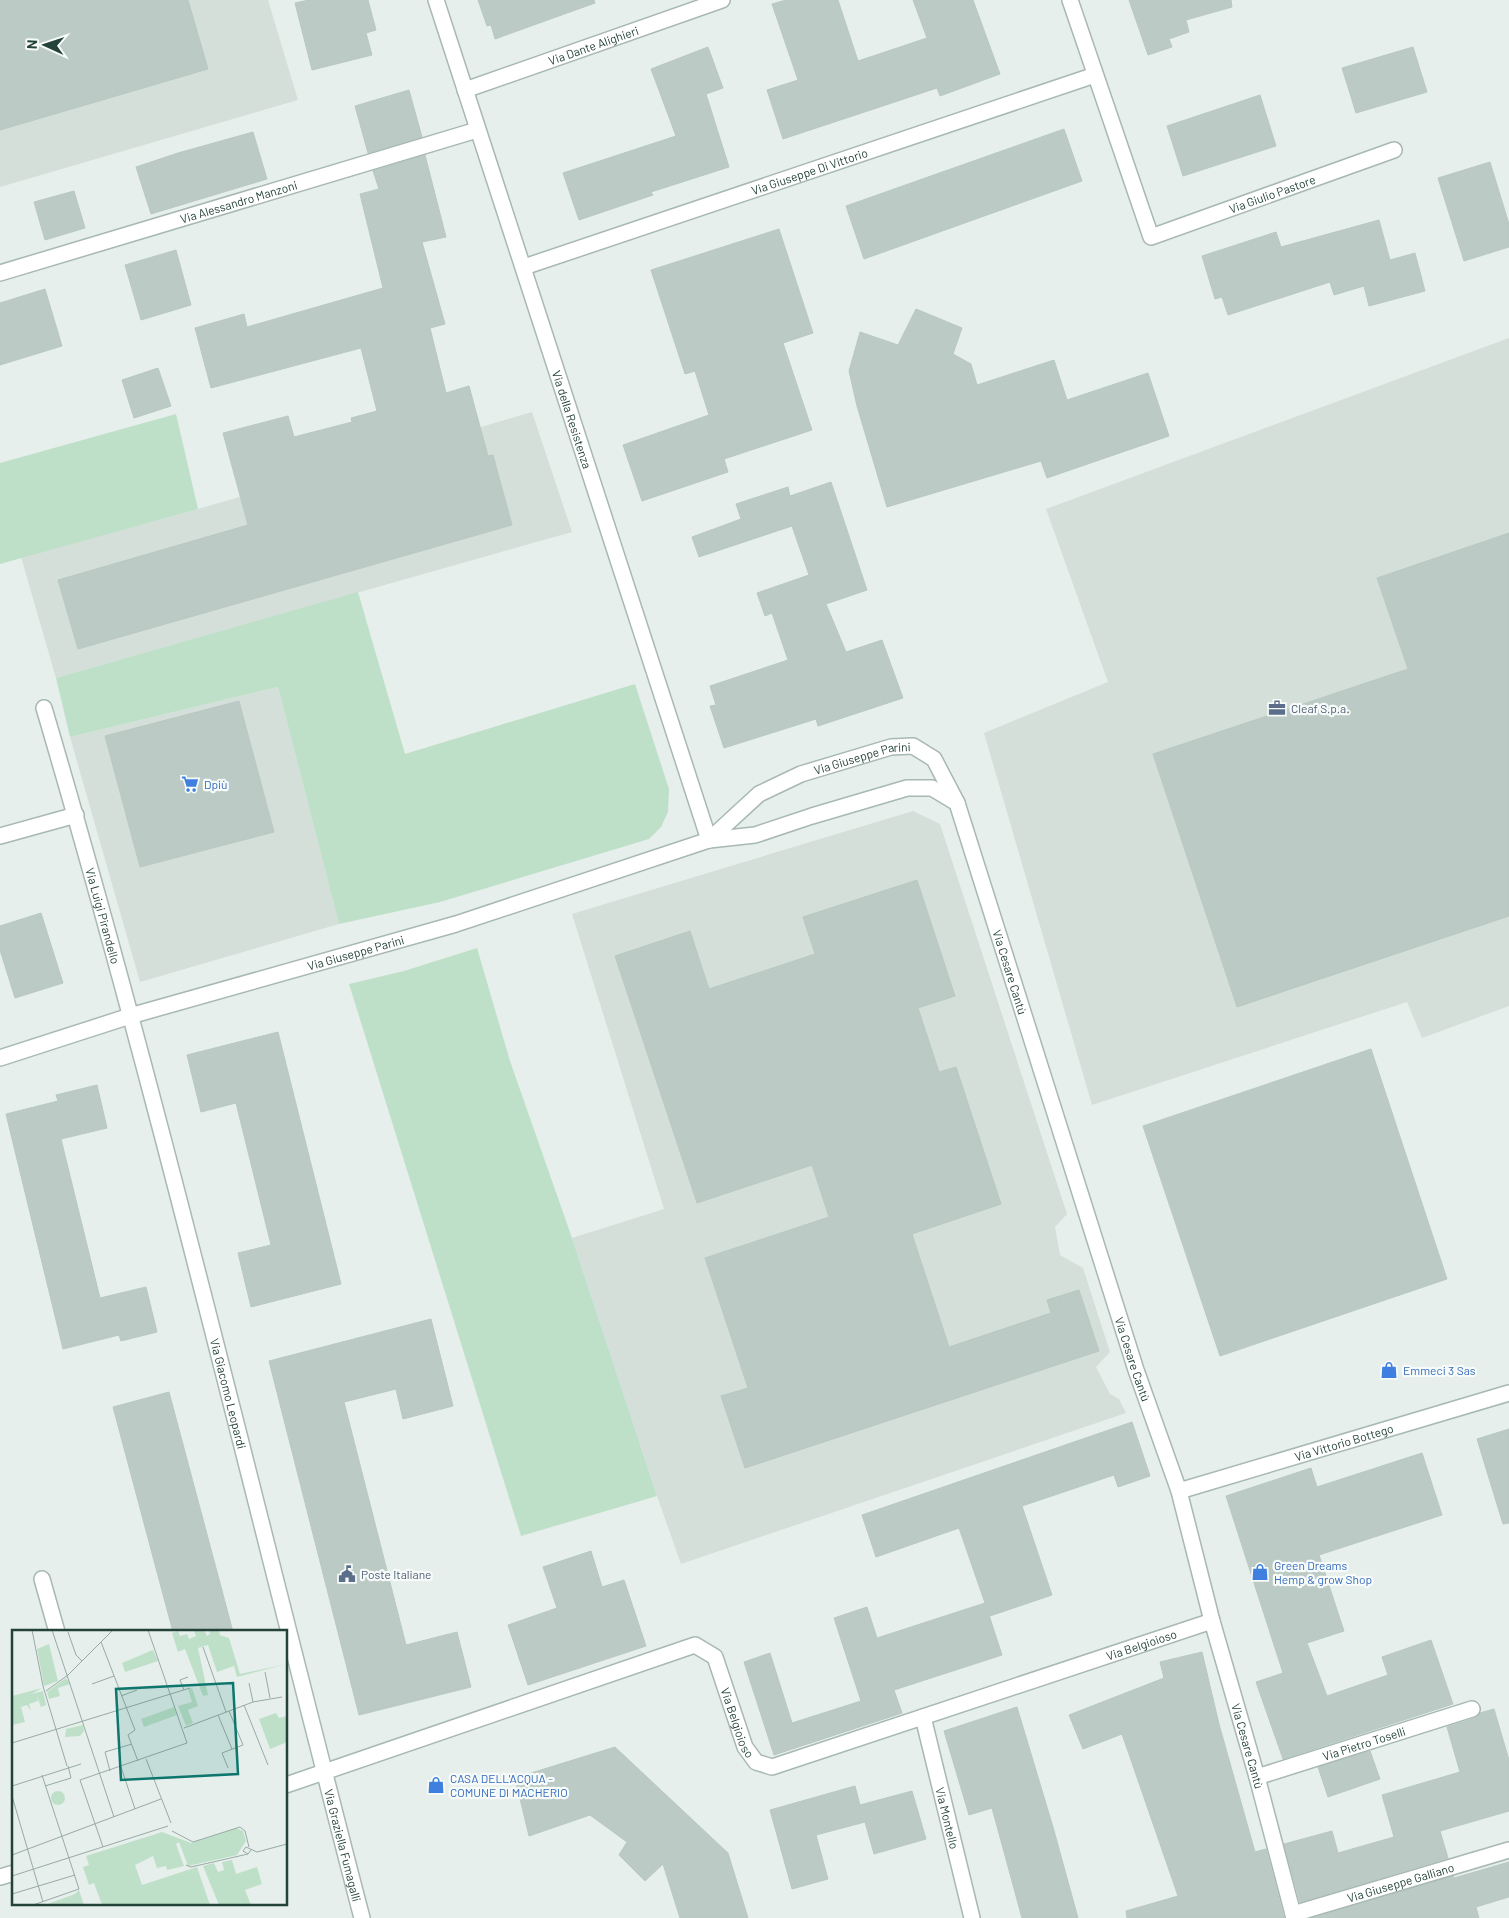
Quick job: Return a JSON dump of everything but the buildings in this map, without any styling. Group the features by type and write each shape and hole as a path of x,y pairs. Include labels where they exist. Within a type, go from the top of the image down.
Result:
{"street":[{"name":"Via della Resistenza","path":"436,0 709,840"},
{"name":"Via Dante Alighieri","path":"465,90 722,0"},
{"path":"1070,0 1095,75"},
{"name":"Via Giulio Pastore","path":"1095,75 1151,237 1394,150"},
{"name":"Via Giuseppe Di Vittorio","path":"524,268 1095,75"},
{"name":"Via Alessandro Manzoni","path":"0,273 477,130"},
{"name":"Via Luigi Pirandello","path":"44,708 76,816 130,1016"},
{"name":"Via Giuseppe Parini","path":"709,840 759,794 801,774 891,746 913,746 934,759 957,803"},
{"name":"Via Giuseppe Parini","path":"0,1058 130,1016 456,924 709,840 755,835 907,788 932,788 957,803"},
{"name":"Via Cesare Cantù","path":"957,803 1136,1370 1179,1492 1212,1621 1257,1777 1294,1916"},
{"path":"0,836 76,816"},
{"name":"Via Giacomo Leopardi","path":"130,1016 218,1347 325,1772"},
{"name":"Via Vittorio Bottego","path":"1179,1492 1509,1392"},
{"path":"42,1579 56,1630"},
{"name":"Via Belgioioso","path":"288,1784 695,1645 715,1657 745,1747 756,1762 772,1767 1212,1621"},
{"name":"Via Pietro Toselli","path":"1257,1777 1472,1709"},
{"name":"Via Montello","path":"923,1717 972,1918"},
{"name":"Via Graziella Fumagalli","path":"325,1772 362,1918"},
{"name":"Via Giuseppe Galliano","path":"1294,1916 1509,1850"},
{"path":"0,1877 12,1873"}],"shaded area":[{"path":"0,0 268,0 298,100 0,187"},
{"name":"Cleaf S.p.a.","path":"1509,338 1509,1006 1422,1038 1407,1002 1092,1105 984,733 1108,682 1046,509"},
{"path":"532,412 572,532 56,678 21,557 198,509"},
{"path":"278,687 339,924 140,982 70,737"},
{"path":"913,811 940,824 1067,1214 1055,1227 1060,1255 1083,1268 1110,1352 1096,1367 1110,1394 1119,1399 1126,1413 681,1564 572,1238 664,1209 572,914"}],"green space":[{"path":"176,414 198,509 0,564 0,463"},
{"path":"358,592 405,754 635,684 669,789 668,812 661,827 649,839 440,902 339,924 278,687 70,737 56,678"},
{"path":"477,948 510,1061 572,1238 657,1496 521,1536 349,984 404,971"}],"place":[{"name":"Cleaf S.p.a.","path":"1277,708"},
{"name":"Dpiù","path":"190,784"},
{"name":"Emmeci 3 Sas","path":"1389,1370"},
{"name":"Green Dreams Hemp & grow Shop","path":"1260,1572"},
{"name":"Poste Italiane","path":"347,1574"},
{"name":"CASA DELL'ACQUA - COMUNE DI MACHERIO","path":"436,1785"}]}
